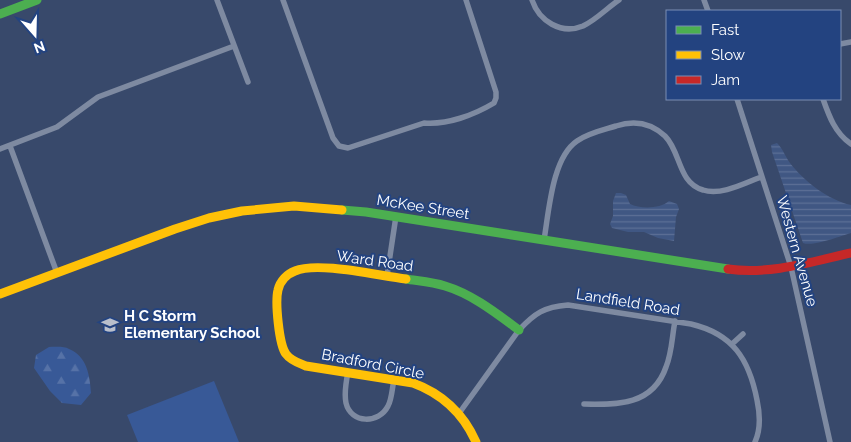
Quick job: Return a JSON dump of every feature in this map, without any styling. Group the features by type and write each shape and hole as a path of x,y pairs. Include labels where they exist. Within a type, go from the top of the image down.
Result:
{"street":[{"path":"0,14 37,0"},
{"path":"217,0 248,82"},
{"path":"283,0 333,138 339,146 348,148 424,123 437,124 454,120 494,103 496,92 466,0"},
{"path":"532,0 540,16 551,24 566,28 582,26 618,0"},
{"path":"0,149 57,127 98,97 234,46"},
{"name":"Western Avenue","path":"737,100 791,267 830,442"},
{"path":"822,100 831,121 851,144"},
{"path":"544,240 557,170 563,156 581,138 619,125 640,123 648,125 663,134 673,146 690,184 703,190 721,191 762,177"},
{"path":"10,146 57,273"},
{"name":"McKee Street","path":"0,294 209,218 242,211 294,206 396,216 737,270 780,269 851,253"},
{"path":"387,276 396,216"},
{"name":"Ward Road","path":"281,343 278,290 284,279 291,272 299,268 321,267 454,288 476,300 519,330"},
{"name":"Landfield Road","path":"460,412 519,330 530,318 543,309 568,305 701,326 712,330 732,344 744,358 754,382 760,413 758,434 755,442"},
{"path":"584,404 629,402 648,392 662,377 666,367 675,322"},
{"path":"732,344 743,334"},
{"name":"Bradford Circle","path":"281,343 287,357 298,364 413,383 432,390 460,412 476,442"},
{"path":"348,372 346,405 351,413 358,418 371,420 380,416 387,407 394,380"}],"green space":[{"path":"49,347 67,348 80,356 84,362 90,380 91,393 81,405 62,403 50,391 34,368 36,355"},
{"path":"214,381 239,442 138,442 127,415"}],"shaded area":[{"path":"777,143 790,163 809,183 834,199 851,205 851,233 813,244 803,243 772,152 771,145"},
{"path":"616,193 626,195 630,204 639,207 661,206 669,201 677,204 679,209 676,217 674,241 658,238 644,232 628,232 612,228 610,224"}],"traffic: fast":[{"path":"0,14 37,0"},
{"path":"342,210 366,212 728,269"},
{"path":"406,279 455,289 484,305 519,330"}],"traffic: slow":[{"path":"0,294 209,218 242,211 294,206 342,210"},
{"path":"406,279 333,268 305,268 292,272 282,281 277,296 278,323 281,342 286,354 295,362 306,366 413,383 424,388 443,399 458,413 476,442"}],"traffic: jam":[{"path":"728,269 774,269 851,253"}],"place":[{"name":"H C Storm Elementary School","path":"110,325"}]}
